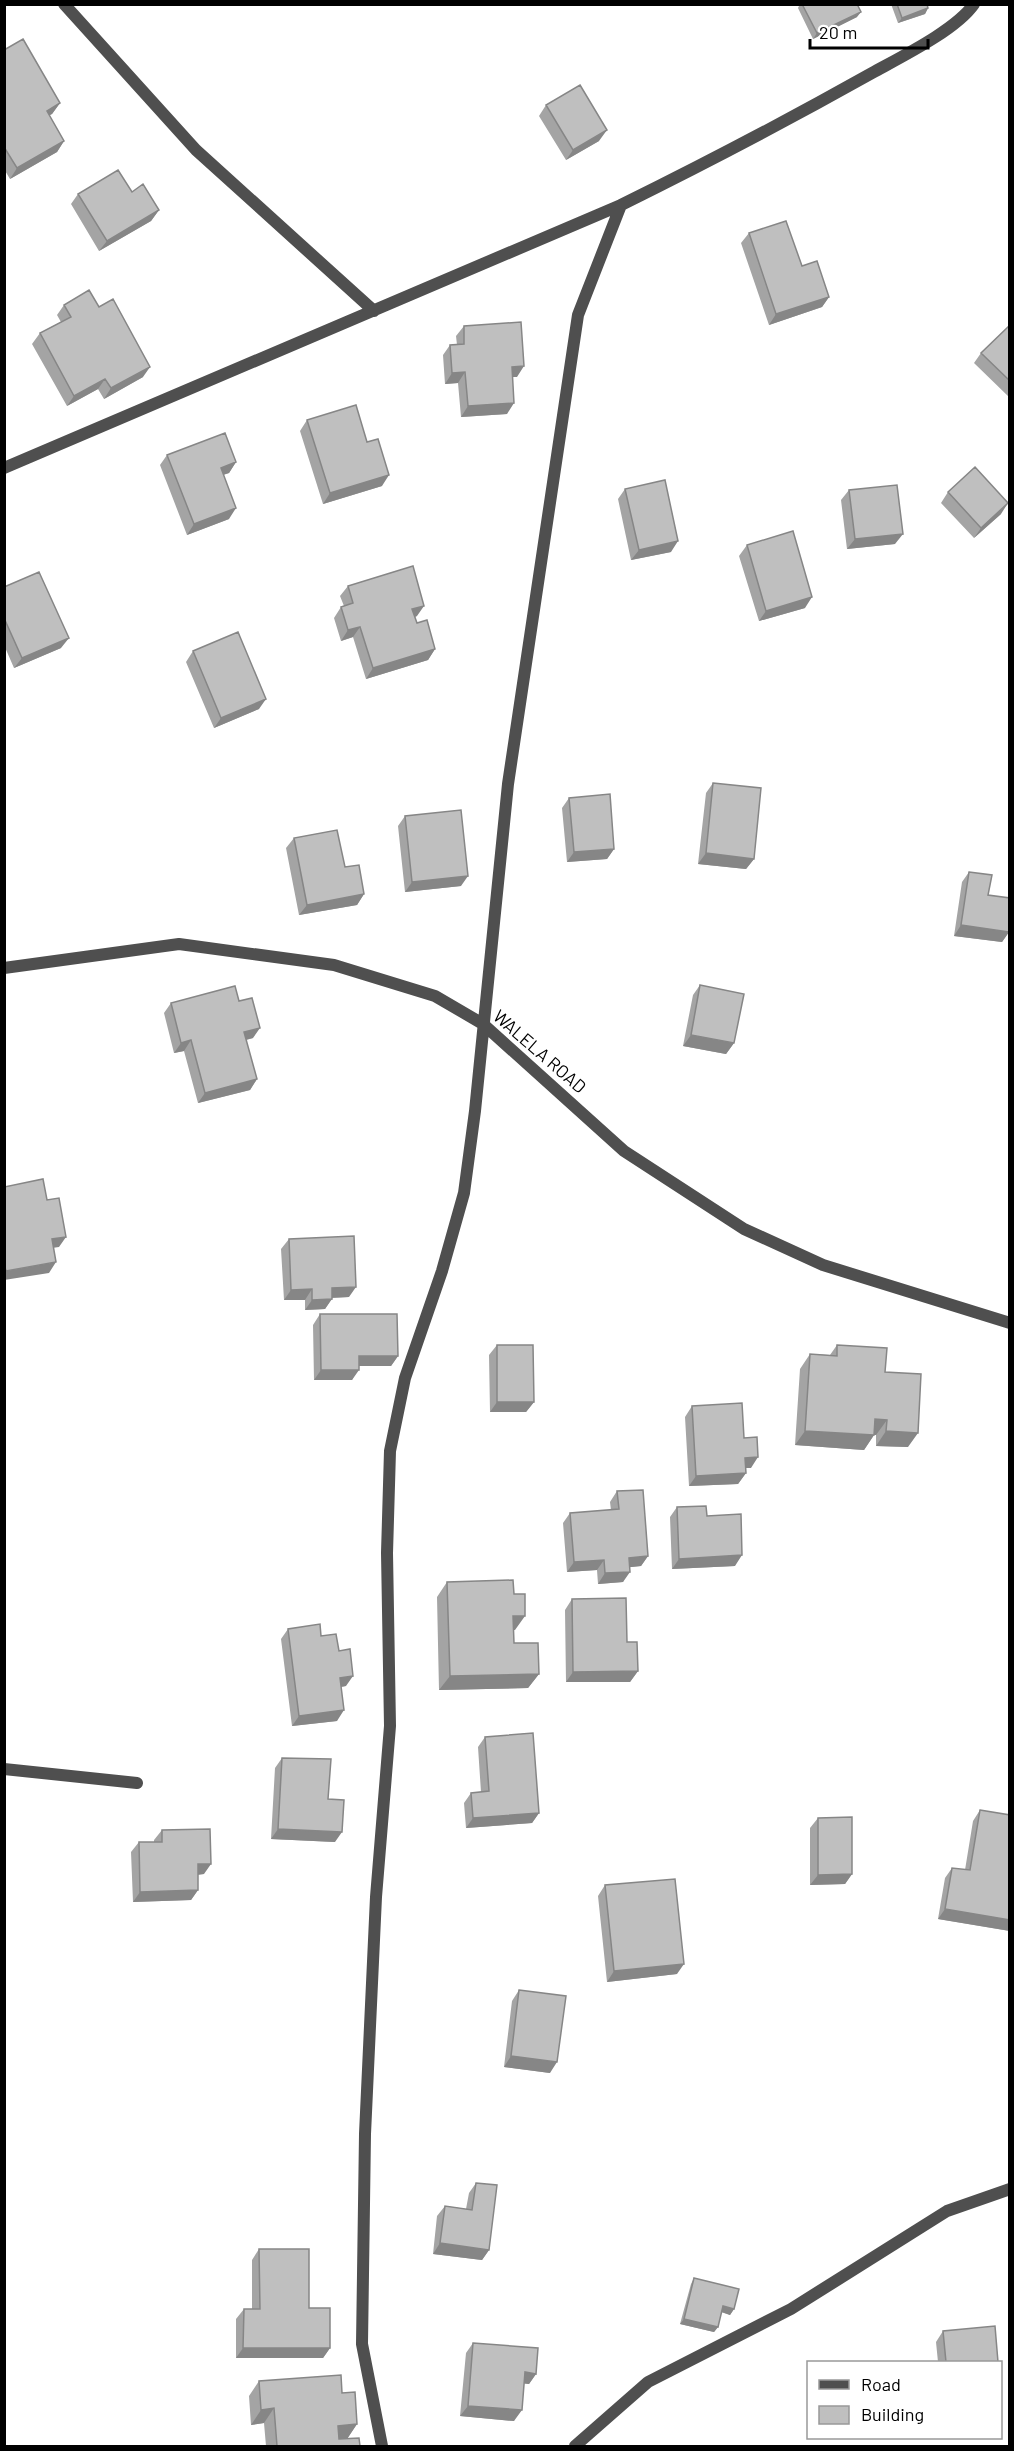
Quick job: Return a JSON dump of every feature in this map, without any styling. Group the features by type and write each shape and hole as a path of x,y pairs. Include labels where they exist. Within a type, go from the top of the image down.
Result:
{"street":[{"path":"63,4 196,150 374,311"},
{"path":"4,468 621,205 747,144 913,50 967,15 974,4"},
{"path":"382,2446 363,2332 365,2134 376,1897 390,1726 387,1553 390,1450 405,1378 442,1271 464,1193 508,784 578,315 621,205"},
{"name":"WALELA ROAD","path":"4,968 179,944 334,965 435,996 483,1024 624,1151 744,1229 823,1265 1010,1323"},
{"path":"4,1769 137,1783"},
{"path":"575,2446 648,2382 791,2309 947,2211 1010,2189"}],"building":[{"path":"802,4 857,4 861,12 817,33"},
{"path":"897,4 927,4 928,8 902,18"},
{"path":"23,39 60,103 47,111 64,141 17,168 4,147 4,50"},
{"path":"580,85 607,130 573,150 546,105"},
{"path":"118,170 132,192 143,184 159,210 107,241 78,194"},
{"path":"786,221 802,266 817,261 829,297 776,314 749,233"},
{"path":"89,290 99,307 113,299 150,367 111,388 105,379 74,396 40,333 71,317 64,305"},
{"path":"521,322 524,366 512,367 514,403 468,406 465,372 452,373 450,345 464,344 464,326"},
{"path":"1010,325 1010,381 981,353"},
{"path":"356,405 367,442 378,439 389,475 330,493 307,420"},
{"path":"225,433 236,462 221,468 236,508 194,524 167,455"},
{"path":"975,467 1008,503 981,528 948,492"},
{"path":"665,480 678,541 639,550 625,489"},
{"path":"897,485 903,534 855,539 849,490"},
{"path":"793,531 812,597 766,611 747,545"},
{"path":"413,566 424,606 412,609 417,623 427,620 435,649 373,668 360,627 348,630 341,607 353,603 348,586"},
{"path":"39,572 69,638 22,658 4,618 4,587"},
{"path":"238,632 266,699 221,718 193,651"},
{"path":"713,783 761,788 754,859 706,853"},
{"path":"610,794 614,849 574,852 569,798"},
{"path":"461,810 468,876 412,882 405,816"},
{"path":"337,830 345,867 359,865 364,894 307,905 294,838"},
{"path":"969,872 992,875 988,895 1010,898 1009,932 961,925"},
{"path":"700,985 744,994 734,1043 691,1035"},
{"path":"235,986 239,1001 252,998 260,1028 244,1032 257,1079 205,1093 191,1040 181,1043 171,1003"},
{"path":"43,1179 47,1200 59,1198 66,1237 52,1239 56,1262 6,1271 4,1264 4,1187"},
{"path":"354,1236 356,1287 332,1288 332,1299 312,1300 312,1289 291,1290 289,1239"},
{"path":"320,1314 397,1314 398,1356 359,1356 359,1370 321,1370"},
{"path":"497,1345 533,1345 534,1402 497,1402"},
{"path":"837,1345 887,1348 885,1372 921,1374 918,1433 886,1431 887,1420 875,1419 874,1435 805,1431 810,1354 837,1356"},
{"path":"742,1403 744,1438 757,1437 758,1457 745,1458 746,1473 696,1476 692,1406"},
{"path":"643,1490 648,1556 629,1558 630,1572 605,1573 604,1560 574,1562 570,1513 619,1509 617,1491"},
{"path":"706,1506 707,1516 741,1514 742,1555 679,1559 677,1507"},
{"path":"513,1580 514,1594 525,1594 525,1616 513,1616 514,1643 538,1643 539,1674 450,1676 447,1582"},
{"path":"626,1598 627,1642 637,1642 638,1671 573,1672 572,1599"},
{"path":"320,1624 321,1636 336,1634 339,1651 350,1649 353,1676 340,1678 344,1710 299,1716 288,1629"},
{"path":"533,1733 539,1813 473,1818 471,1793 489,1791 485,1737"},
{"path":"282,1758 331,1759 328,1799 344,1800 342,1832 278,1829"},
{"path":"980,1810 1010,1815 1010,1920 945,1909 952,1868 970,1870"},
{"path":"852,1817 852,1874 818,1875 818,1818"},
{"path":"210,1829 211,1864 198,1864 198,1890 140,1892 139,1842 162,1842 162,1830"},
{"path":"675,1879 684,1964 614,1971 605,1885"},
{"path":"519,1990 566,1996 557,2062 511,2056"},
{"path":"476,2183 497,2185 489,2250 440,2243 445,2206 472,2210"},
{"path":"259,2249 309,2249 309,2308 330,2308 330,2348 243,2348 244,2309 260,2309"},
{"path":"694,2278 739,2289 734,2309 723,2306 718,2327 684,2319"},
{"path":"995,2326 998,2361 946,2361 943,2331"},
{"path":"473,2343 538,2348 536,2374 525,2372 522,2410 468,2406"},
{"path":"341,2375 342,2393 355,2392 357,2424 338,2426 339,2439 359,2438 360,2446 277,2446 274,2408 261,2410 259,2381"}]}
